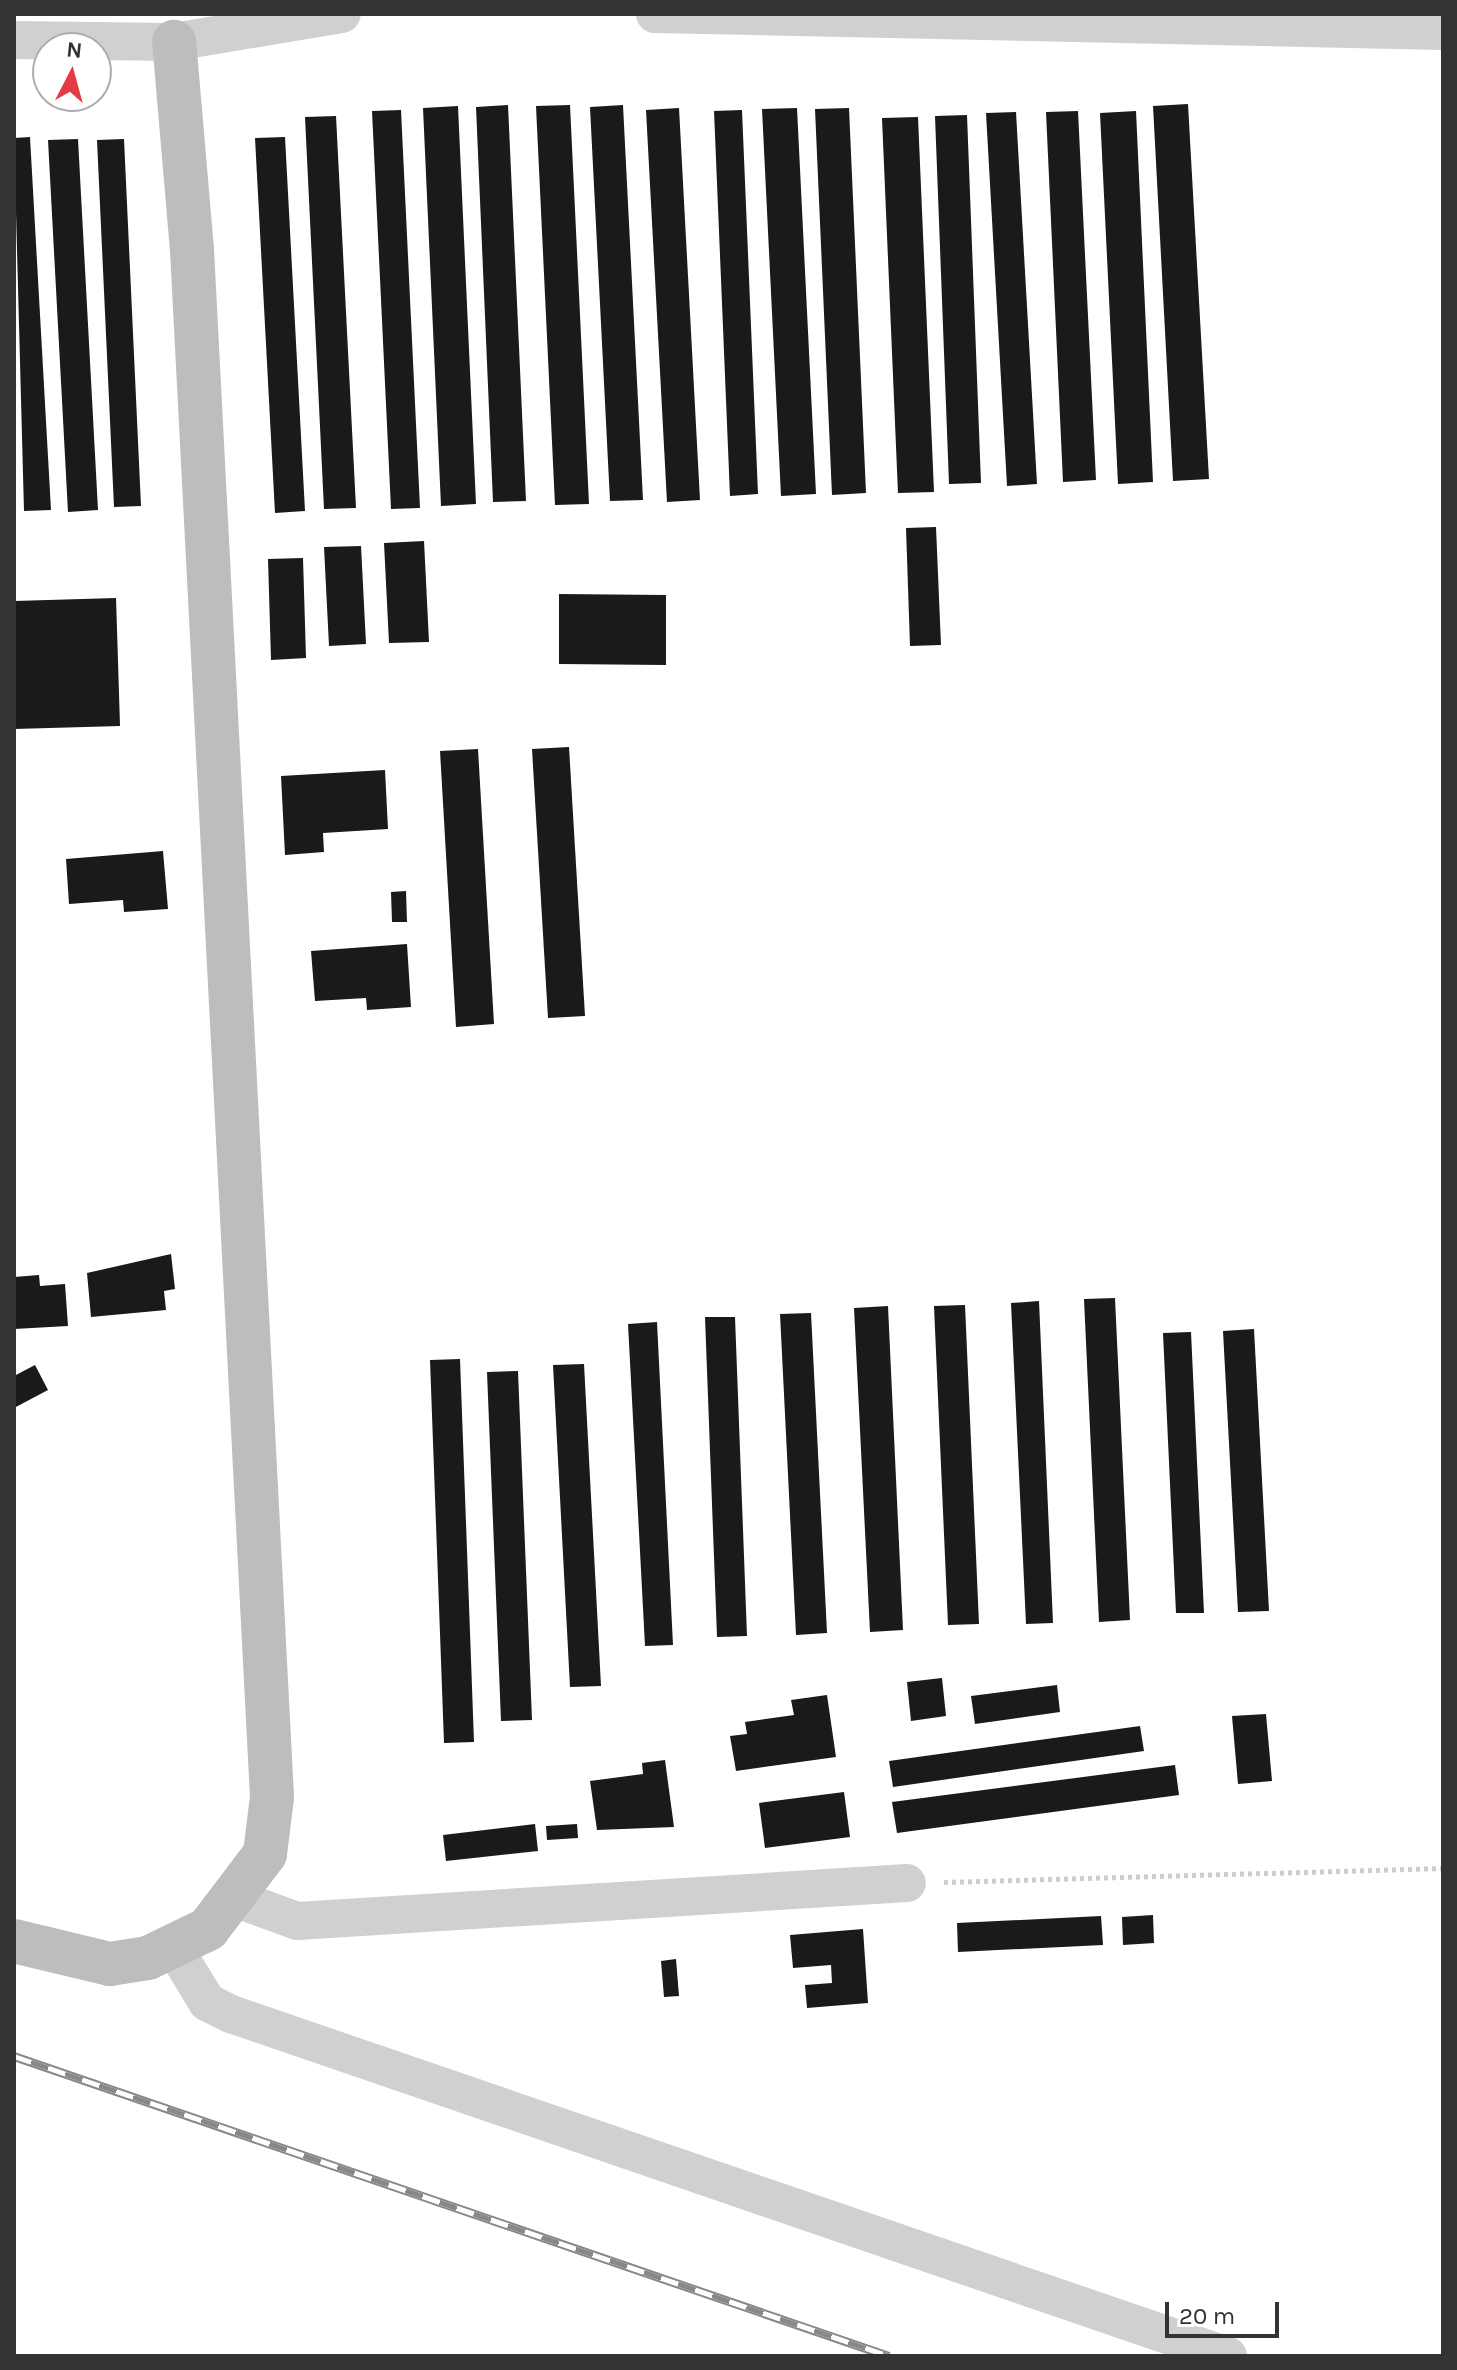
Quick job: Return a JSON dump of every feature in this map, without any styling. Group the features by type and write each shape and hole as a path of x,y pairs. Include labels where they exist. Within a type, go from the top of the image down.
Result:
{"street":[{"path":"14,40 176,64 342,14"},
{"path":"655,14 1443,31"},
{"path":"14,1941 110,1964 173,1946 208,1929 237,1899 265,1854 272,1797 176,64"},
{"path":"237,1899 297,1921 907,1883"},
{"path":"173,1946 207,2002 231,2014 1228,2356"}],"path":[{"path":"907,1883 1443,1868"}],"building":[{"path":"1188,104 1209,479 1173,481 1153,106"},
{"path":"508,105 526,501 493,502 476,107"},
{"path":"570,105 589,504 555,505 536,106"},
{"path":"623,105 643,500 610,501 590,107"},
{"path":"458,106 476,504 441,506 423,108"},
{"path":"679,108 700,500 667,502 646,110"},
{"path":"797,108 816,494 781,496 762,109"},
{"path":"849,108 866,493 832,495 815,109"},
{"path":"401,110 420,508 391,509 372,111"},
{"path":"742,110 758,494 730,496 714,111"},
{"path":"1078,111 1096,480 1063,482 1046,112"},
{"path":"1136,111 1153,482 1118,484 1100,113"},
{"path":"1016,112 1037,484 1007,486 986,113"},
{"path":"967,115 981,483 949,484 935,116"},
{"path":"336,116 356,508 324,509 305,117"},
{"path":"918,117 934,492 898,493 882,118"},
{"path":"30,137 51,510 24,511 14,138"},
{"path":"285,137 305,511 275,513 255,138"},
{"path":"78,139 98,510 68,512 48,140"},
{"path":"124,139 141,506 114,507 97,140"},
{"path":"936,527 941,645 910,646 906,528"},
{"path":"424,541 429,642 389,643 384,543"},
{"path":"361,546 366,644 329,646 324,547"},
{"path":"303,558 306,658 271,660 268,559"},
{"path":"559,594 666,595 666,665 559,664"},
{"path":"116,598 120,726 14,729 14,601"},
{"path":"569,747 585,1016 548,1018 532,749"},
{"path":"478,749 494,1024 456,1027 440,751"},
{"path":"385,770 388,829 323,833 324,852 285,855 281,776"},
{"path":"163,851 168,909 124,912 123,900 69,904 66,859"},
{"path":"406,891 407,922 392,922 391,892"},
{"path":"407,944 411,1007 367,1010 366,998 315,1001 311,951"},
{"path":"171,1254 175,1289 164,1291 166,1310 91,1317 87,1273"},
{"path":"39,1275 40,1286 65,1284 68,1326 14,1329 14,1277"},
{"path":"1115,1298 1130,1620 1099,1622 1084,1299"},
{"path":"1039,1301 1053,1623 1026,1624 1011,1303"},
{"path":"965,1305 979,1624 948,1625 934,1306"},
{"path":"888,1306 903,1630 870,1632 854,1308"},
{"path":"811,1313 827,1633 796,1635 780,1314"},
{"path":"705,1317 735,1317 747,1636 717,1637"},
{"path":"657,1322 673,1645 645,1646 628,1324"},
{"path":"1254,1329 1269,1611 1238,1612 1223,1331"},
{"path":"1191,1332 1204,1613 1176,1613 1163,1333"},
{"path":"460,1359 474,1742 444,1743 430,1360"},
{"path":"584,1364 601,1686 570,1687 553,1365"},
{"path":"35,1365 48,1390 14,1408 14,1376"},
{"path":"518,1371 532,1720 501,1721 487,1372"},
{"path":"942,1678 946,1716 911,1721 907,1682"},
{"path":"1057,1685 1060,1712 975,1724 971,1696"},
{"path":"827,1695 836,1757 736,1771 730,1736 747,1734 745,1722 794,1715 791,1700"},
{"path":"1266,1714 1272,1781 1238,1784 1232,1716"},
{"path":"1140,1726 1144,1751 893,1787 889,1761"},
{"path":"665,1760 674,1827 597,1830 590,1781 643,1774 642,1763"},
{"path":"1175,1765 1179,1795 897,1833 892,1802"},
{"path":"844,1792 850,1837 765,1848 759,1803"},
{"path":"535,1824 538,1851 446,1861 443,1835"},
{"path":"577,1824 578,1838 547,1840 546,1826"},
{"path":"1153,1915 1154,1943 1123,1945 1122,1917"},
{"path":"1101,1916 1103,1945 958,1952 957,1923"},
{"path":"863,1929 868,2003 807,2008 805,1985 832,1983 831,1965 793,1968 790,1935"},
{"path":"676,1959 679,1996 664,1997 661,1961"}],"railway":[{"path":"14,2056 889,2356"}]}
